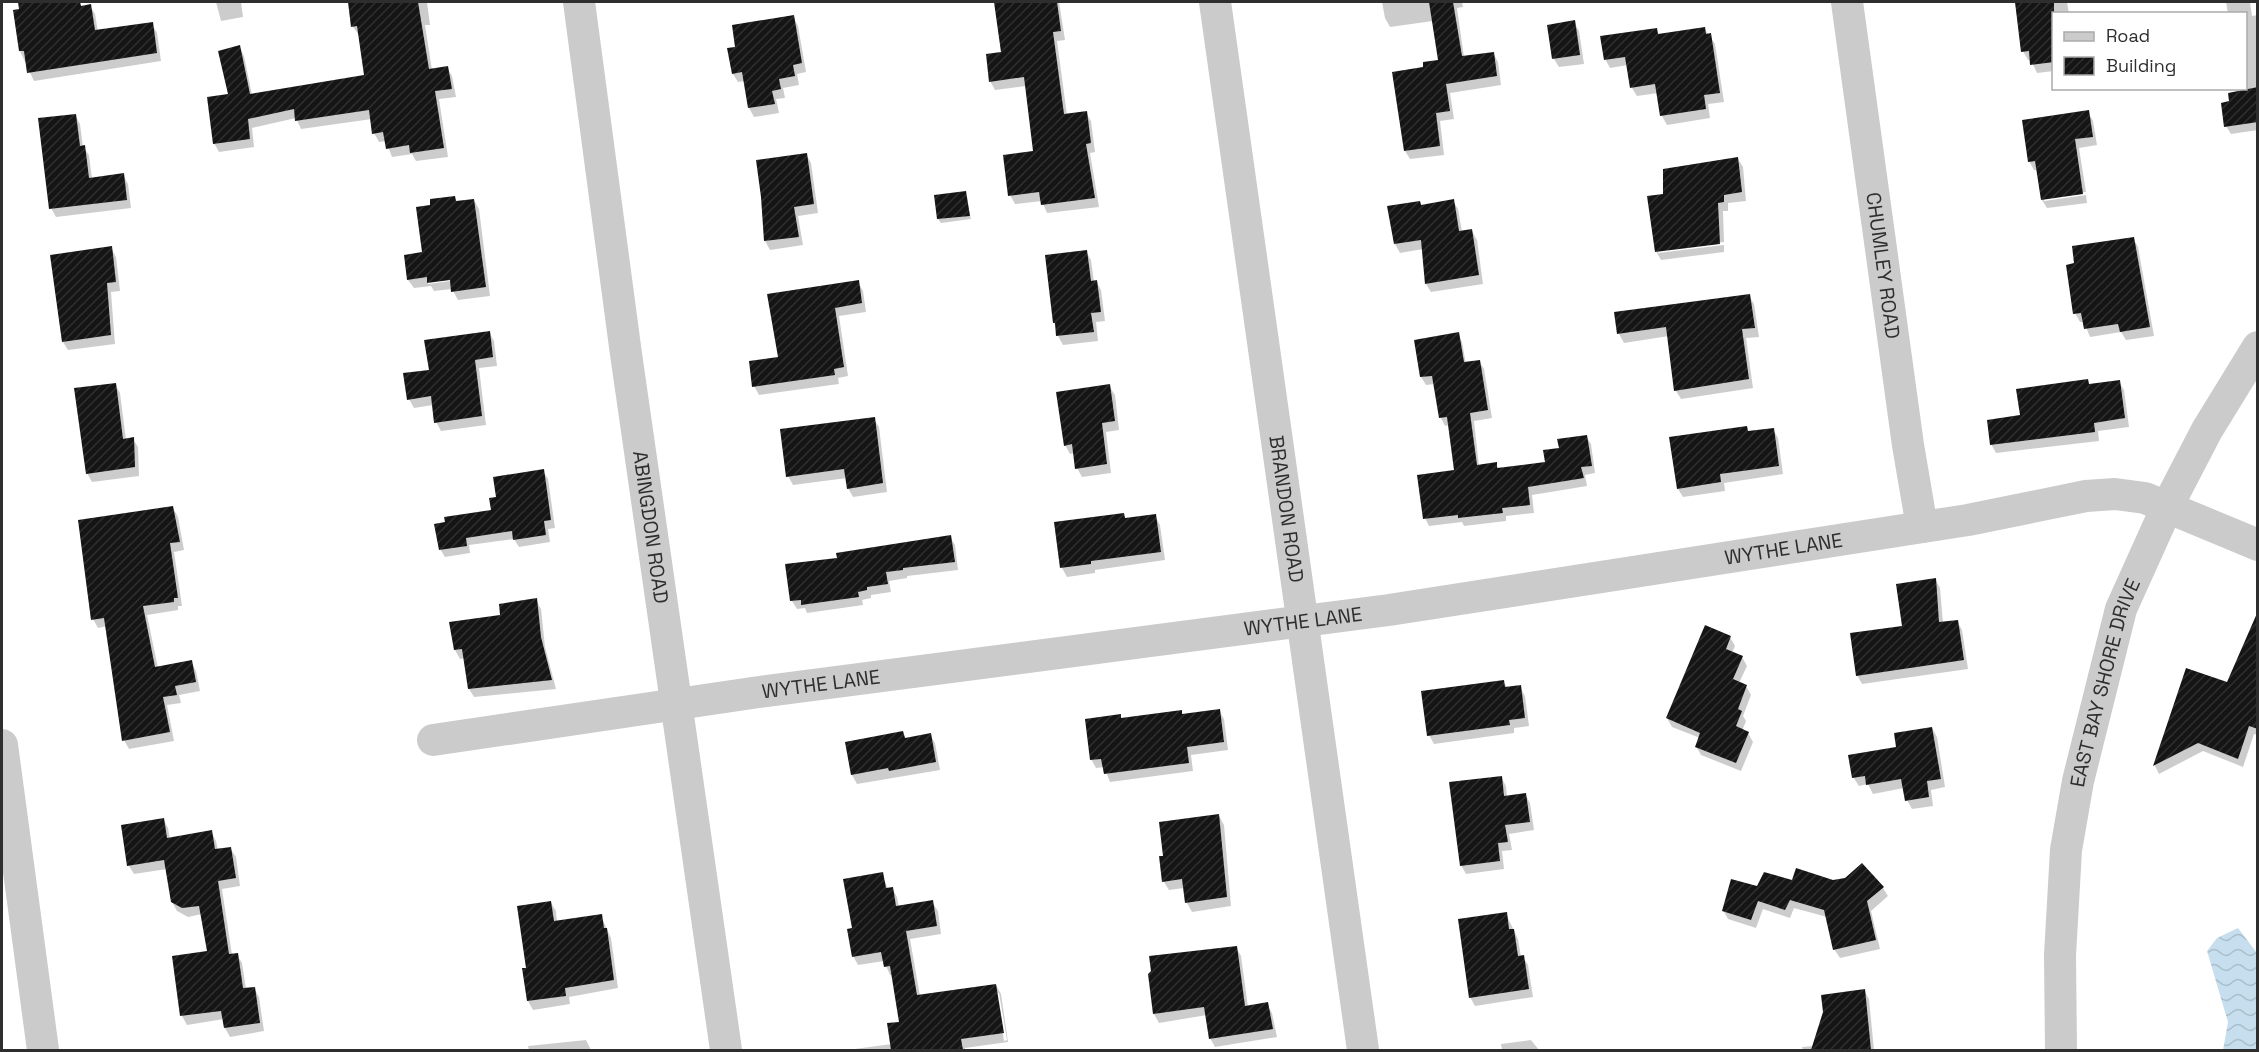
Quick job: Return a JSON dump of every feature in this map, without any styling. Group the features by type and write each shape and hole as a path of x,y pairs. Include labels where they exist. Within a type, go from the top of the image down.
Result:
{"street":[{"name":"ABINGDON ROAD","path":"579,2 624,342 726,1050"},
{"name":"BRANDON ROAD","path":"1215,2 1363,1050"},
{"name":"CHUMLEY ROAD","path":"1847,2 1908,445 1922,527"},
{"name":"EAST BAY SHORE DRIVE","path":"2061,1050 2060,955 2066,850 2078,782 2121,609 2167,507 2207,430 2258,347"},
{"name":"WYTHE LANE","path":"433,740 759,692 1389,610 1922,527 2086,496 2115,494 2145,498 2258,545"},
{"path":"2,745 43,1050"}],"water":[{"path":"2238,928 2257,953 2257,1050 2223,1050 2228,1022 2207,951 2217,938"}],"building":[{"path":"18,2 80,2 81,6 91,4 95,30 153,22 157,53 27,73 24,51 19,51 13,10 19,9"},
{"path":"348,2 418,2 429,69 448,66 452,89 435,91 444,148 410,153 409,145 386,149 383,132 372,134 369,110 295,121 294,109 248,119 250,139 213,144 207,97 228,94 218,51 240,45 250,94 364,75 357,26 351,27"},
{"path":"994,2 1057,2 1061,31 1053,32 1064,114 1087,111 1091,143 1086,144 1095,198 1041,205 1039,192 1008,196 1003,155 1033,151 1024,77 989,82 986,54 1001,52"},
{"path":"1429,2 1453,2 1462,56 1494,52 1497,76 1446,84 1450,111 1436,113 1440,146 1404,151 1392,72 1423,67 1423,62 1438,60"},
{"path":"2015,2 2054,2 2052,62 2030,65 2029,51 2021,52"},
{"path":"794,15 802,63 793,65 795,76 779,79 781,89 772,91 775,104 748,108 742,72 732,74 727,48 735,47 732,25"},
{"path":"1575,20 1580,55 1552,59 1547,25"},
{"path":"1705,27 1706,34 1711,33 1720,93 1704,95 1706,109 1660,116 1655,84 1630,88 1625,57 1604,60 1600,36 1657,28 1658,34"},
{"path":"2258,87 2258,122 2224,127 2221,103 2229,101 2228,93"},
{"path":"2089,110 2093,137 2075,139 2083,194 2041,200 2035,161 2028,162 2022,120"},
{"path":"76,114 80,146 85,145 89,178 124,173 127,200 49,209 38,118"},
{"path":"807,153 814,204 794,207 799,237 764,241 756,160"},
{"path":"1738,157 1742,192 1724,195 1724,202 1718,203 1720,244 1655,252 1647,196 1663,194 1663,169"},
{"path":"966,191 970,216 937,219 934,195"},
{"path":"455,196 456,201 474,199 486,287 451,292 450,280 427,283 427,277 407,280 404,255 422,252 416,207 430,205 430,199"},
{"path":"1454,199 1459,231 1472,229 1479,275 1425,284 1421,240 1394,244 1387,206 1420,201 1421,205"},
{"path":"2134,237 2150,327 2120,332 2118,324 2084,329 2081,313 2073,314 2066,265 2074,263 2072,246"},
{"path":"112,246 116,282 107,283 111,335 62,342 50,255"},
{"path":"1087,250 1091,281 1097,280 1101,312 1091,313 1094,332 1056,336 1045,255"},
{"path":"859,280 862,303 835,308 844,367 834,369 835,375 752,387 749,361 778,357 767,294"},
{"path":"1750,294 1755,328 1742,329 1749,379 1674,391 1666,327 1617,334 1614,312"},
{"path":"490,331 493,357 475,360 482,416 434,423 431,396 407,400 403,373 429,370 424,340"},
{"path":"1459,332 1464,362 1480,360 1488,410 1470,413 1477,465 1497,462 1497,468 1545,462 1543,450 1559,448 1557,439 1587,435 1592,466 1581,467 1584,478 1528,487 1530,505 1502,508 1503,513 1423,519 1417,475 1454,470 1447,417 1439,418 1432,376 1420,377 1414,340"},
{"path":"2088,379 2089,384 2120,380 2125,418 2094,423 2095,432 1990,445 1987,420 2020,415 2016,389"},
{"path":"116,383 123,439 134,437 135,467 86,474 74,388"},
{"path":"1110,384 1115,421 1102,423 1107,464 1075,469 1072,444 1064,446 1056,392"},
{"path":"875,417 883,483 847,489 844,469 786,477 780,429"},
{"path":"1747,426 1748,431 1774,428 1779,466 1720,474 1721,482 1677,489 1669,437"},
{"path":"544,469 551,520 544,521 546,535 513,540 512,531 466,538 467,546 439,550 434,524 445,522 444,517 491,510 489,498 496,497 493,477"},
{"path":"173,506 180,542 170,543 178,598 174,598 174,602 143,606 155,667 192,660 196,682 175,686 177,695 163,697 170,732 122,741 104,618 91,620 78,520"},
{"path":"1124,513 1125,518 1156,514 1161,552 1091,561 1091,564 1060,568 1054,522"},
{"path":"951,535 955,562 886,572 888,584 867,587 867,590 858,592 859,597 801,605 801,600 790,601 785,564 837,558 836,553"},
{"path":"1936,578 1939,622 1958,620 1964,660 1856,676 1850,633 1902,626 1896,584"},
{"path":"537,598 541,637 552,680 468,689 462,649 454,650 449,622 500,615 499,604"},
{"path":"2258,611 2258,729 2249,726 2238,759 2198,743 2153,766 2186,668 2227,682"},
{"path":"1705,625 1731,636 1726,649 1743,656 1733,679 1747,685 1738,709 1742,711 1736,726 1749,732 1736,763 1695,747 1700,733 1666,718"},
{"path":"1504,680 1505,687 1521,685 1525,718 1509,720 1510,725 1427,736 1421,691"},
{"path":"1220,709 1224,742 1187,747 1189,763 1104,774 1101,759 1090,760 1085,719 1121,714 1121,718 1182,710 1182,714"},
{"path":"1932,727 1941,779 1927,781 1929,797 1905,801 1901,779 1866,785 1865,776 1852,778 1848,755 1896,747 1894,733"},
{"path":"903,731 905,738 931,733 936,762 851,775 845,742"},
{"path":"1502,776 1504,796 1526,793 1530,822 1505,825 1508,842 1498,843 1500,861 1460,866 1449,782"},
{"path":"1219,814 1227,897 1185,903 1182,879 1162,882 1159,856 1163,856 1159,822"},
{"path":"164,818 167,838 212,830 215,849 231,847 236,878 218,881 229,954 238,953 243,988 255,987 260,1023 224,1028 221,1011 180,1016 172,956 207,951 199,906 182,908 171,902 164,860 127,866 121,825"},
{"path":"1862,863 1884,887 1867,901 1876,940 1833,950 1824,910 1790,900 1785,910 1758,901 1751,920 1722,911 1731,879 1757,886 1764,872 1792,880 1796,868 1833,880 1845,878"},
{"path":"883,872 886,888 893,887 896,906 933,900 937,926 906,931 917,995 996,984 1004,1033 961,1039 963,1050 891,1050 887,1023 899,1022 890,966 884,967 881,952 852,957 847,929 852,928 843,879"},
{"path":"551,901 554,921 602,914 604,928 607,928 614,980 565,988 566,996 527,1001 522,968 526,968 517,906"},
{"path":"1507,912 1509,929 1514,929 1518,956 1524,955 1529,989 1469,998 1458,919"},
{"path":"1237,946 1245,1006 1268,1002 1273,1029 1209,1039 1204,1007 1153,1014 1148,974 1151,971 1149,956"},
{"path":"1865,989 1871,1050 1811,1050 1823,1012 1821,995"}]}
